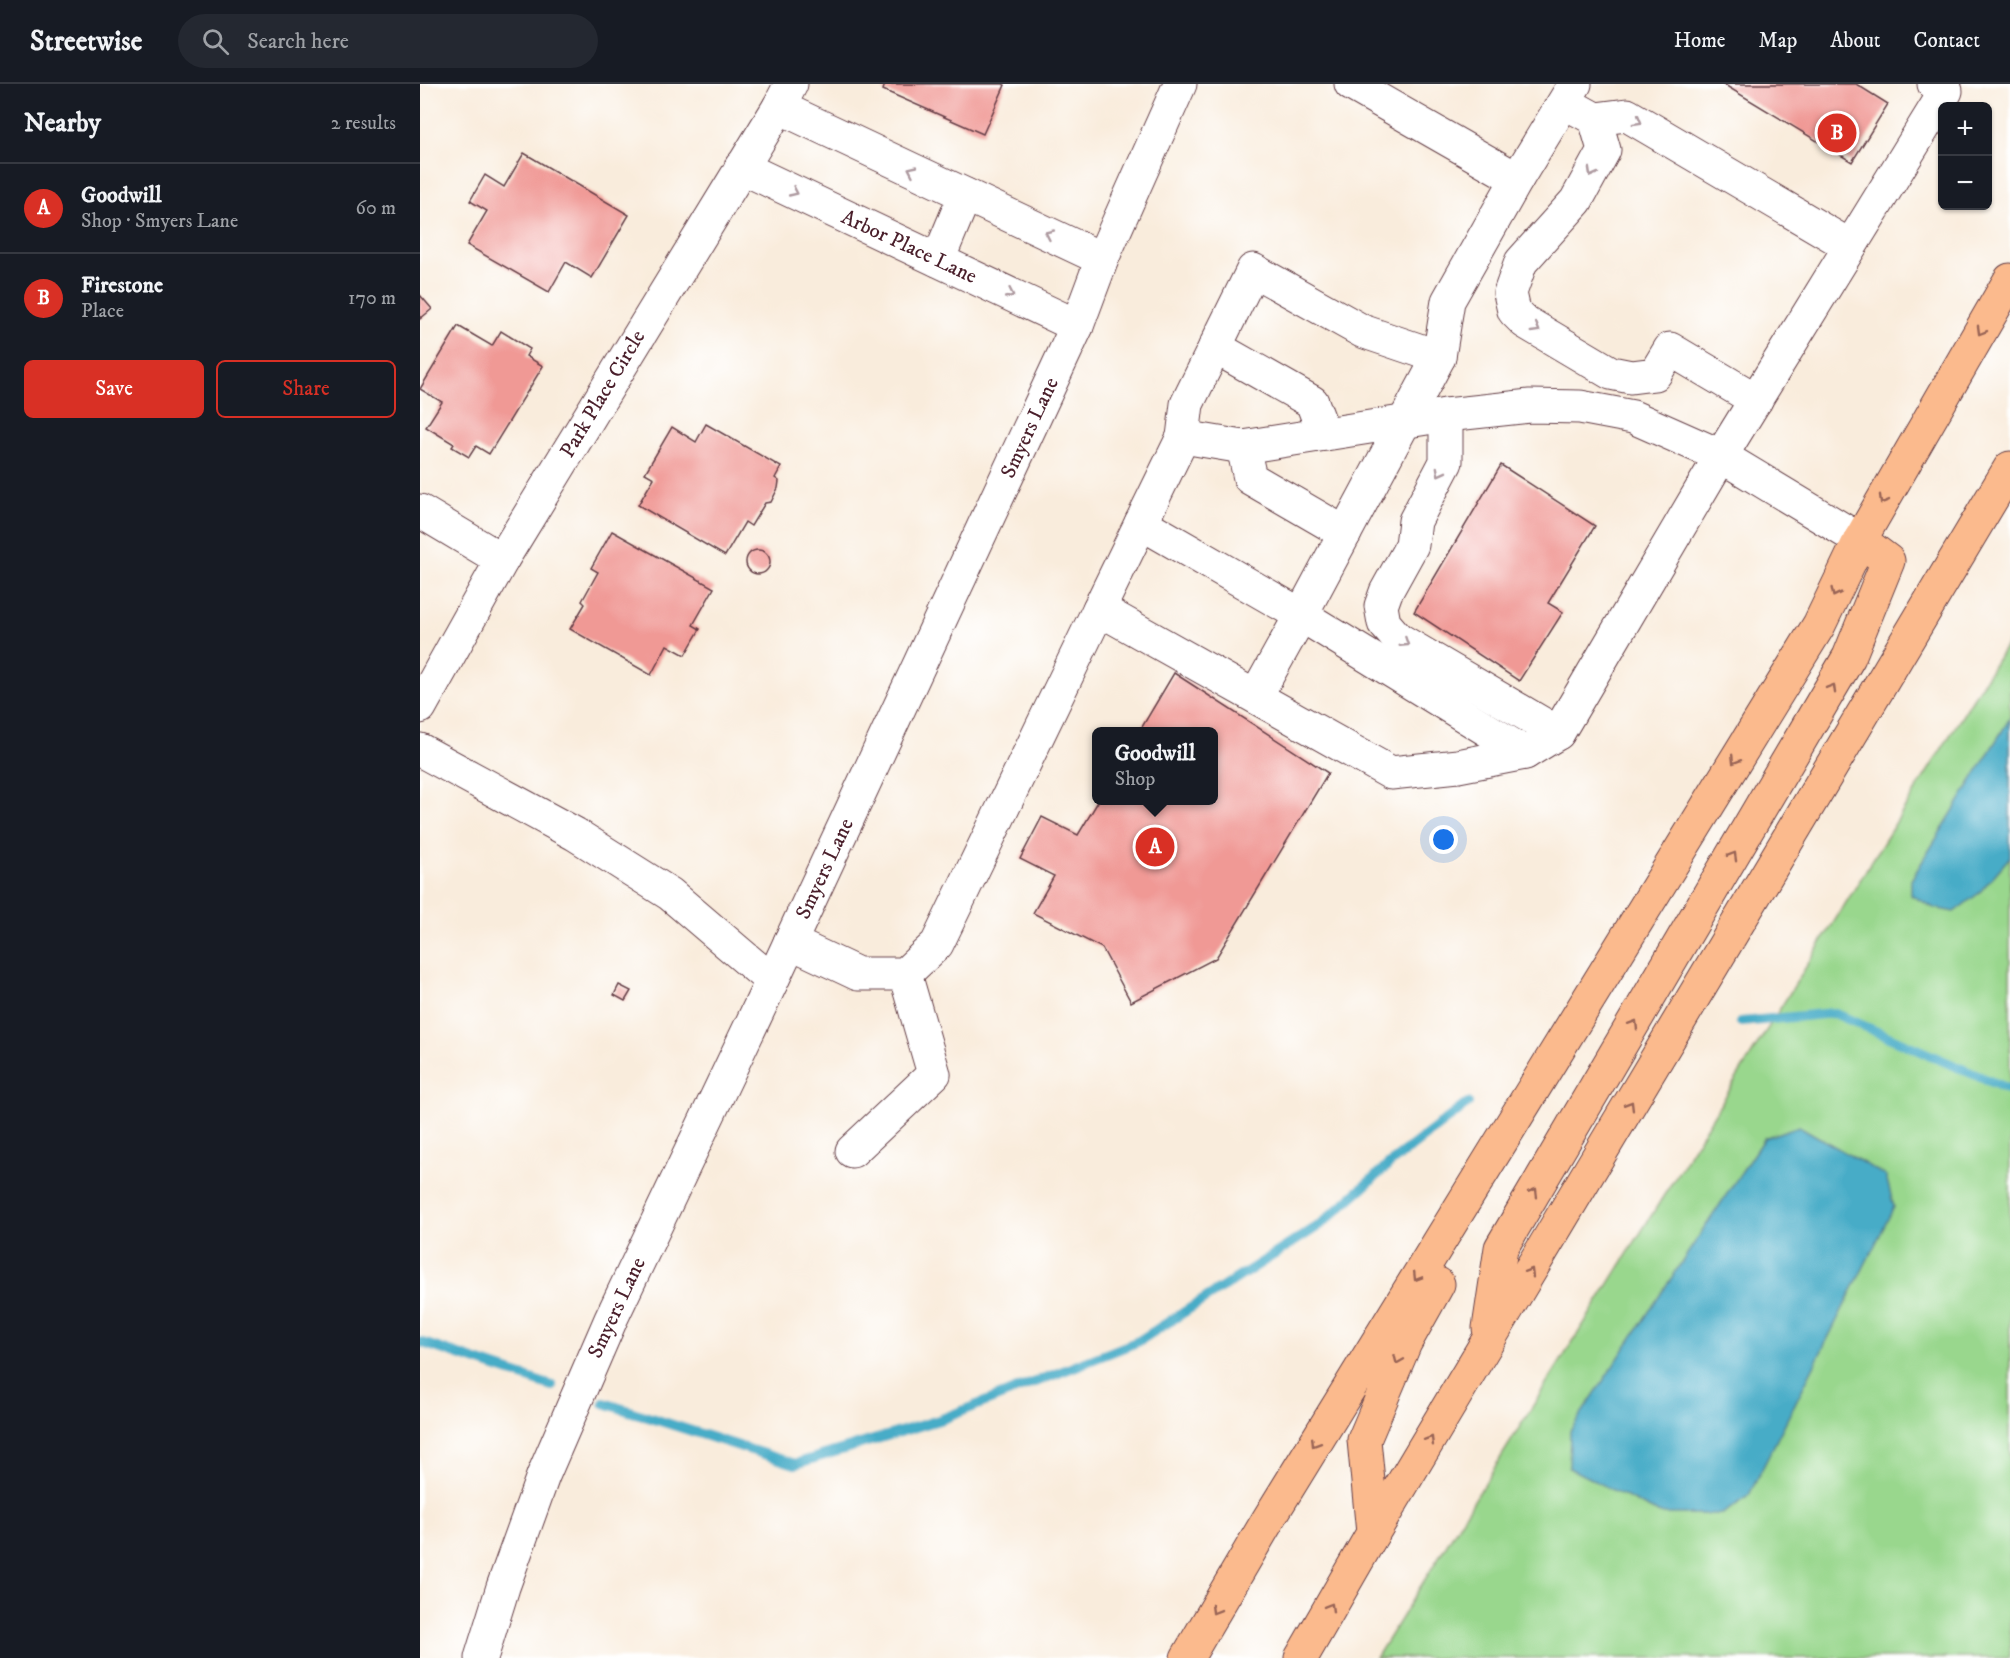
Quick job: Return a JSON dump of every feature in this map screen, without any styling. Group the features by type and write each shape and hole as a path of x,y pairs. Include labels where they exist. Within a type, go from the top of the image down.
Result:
{"main road":[{"path":"1187,1658 1268,1520 1819,625 1860,540 2010,280"},
{"path":"1301,1658 1373,1533 2010,468"},
{"path":"1486,1345 1501,1248 1850,657 1888,561 1860,540"},
{"path":"1373,1533 1364,1440 1405,1343 1472,1225 1625,977 1646,905"}],"street":[{"name":"Smyers Lane","path":"481,1658 503,1587 543,1476 611,1319 772,981 1077,327 1102,259 1180,84"},
{"path":"1351,84 1516,179"},
{"path":"1099,609 1391,773 1458,766 1525,753 1558,733 1721,456 1850,246 1943,86"},
{"path":"1256,696 1438,357 1448,301 1516,179 1570,93 1595,119 1604,150 1576,201 1521,262 1510,293 1514,311 1524,322 1611,373 1631,377 1655,374 1670,349 1756,400"},
{"path":"785,96 965,195 1102,259"},
{"name":"Park Place Circle","path":"420,707 502,560 785,96"},
{"path":"1595,119 1627,115 1850,246"},
{"name":"Arbor Place Lane","path":"741,167 1077,327"},
{"path":"938,260 965,195"},
{"path":"790,942 858,974 905,974 937,944 1183,437 1187,404 1253,270 1362,331 1438,357"},
{"path":"1215,346 1312,402 1324,434"},
{"path":"1183,437 1243,447 1446,415 1530,406 1580,407 1634,417 1721,456 1860,540"},
{"path":"1446,415 1446,462 1415,521 1412,545 1386,592 1381,606 1384,623 1398,639 1558,733"},
{"path":"1243,447 1250,478 1345,533"},
{"path":"420,511 502,560"},
{"path":"1141,523 1301,615 1525,753"},
{"path":"420,750 575,834 670,894 772,981"},
{"path":"852,1151 934,1074 905,974"}],"green space":[{"path":"2010,639 2010,1658 1376,1658"}],"water":[{"path":"2010,718 2010,857 1979,893 1954,912 1934,908 1911,895 1911,880"},
{"path":"1799,1126 1886,1176 1894,1207 1748,1497 1722,1514 1660,1514 1569,1468 1570,1431 1764,1138"}],"building":[{"path":"885,84 1005,85 983,134 883,90"},
{"path":"1723,84 1856,84 1888,104 1852,162"},
{"path":"524,153 629,215 592,278 566,262 549,292 467,245 487,211 470,201 485,175 504,187"},
{"path":"420,295 432,309 420,319"},
{"path":"458,326 492,346 501,331 530,349 526,356 543,366 489,454 476,446 469,457 452,447 454,444 426,427 442,402 420,389"},
{"path":"706,424 781,467 775,478 779,481 778,488 771,502 765,503 751,526 745,522 725,556 638,505 654,478 645,473 672,427 696,442"},
{"path":"1501,465 1595,526 1548,603 1563,612 1519,681 1414,612"},
{"path":"612,531 714,588 693,625 700,629 685,655 667,645 651,675 570,629 585,604 582,601 598,572 591,568"},
{"path":"753,550 763,550 770,557 770,567 763,574 753,574 746,567 746,557"},
{"path":"1174,673 1328,773 1216,958 1131,1002 1102,948 1033,913 1054,876 1020,859 1042,817 1078,835 1096,805 1218,805 1218,727 1142,727"},
{"path":"619,985 631,991 625,1001 614,995"}],"waterway":[{"path":"1741,1022 1834,1013 2010,1090"},
{"path":"604,1403 795,1464 942,1419 1139,1341 1320,1225 1394,1160 1468,1103"},
{"path":"420,1342 552,1386"}],"place":[{"name":"Firestone","path":"1837,133"},
{"name":"Goodwill","path":"1155,847"}]}
